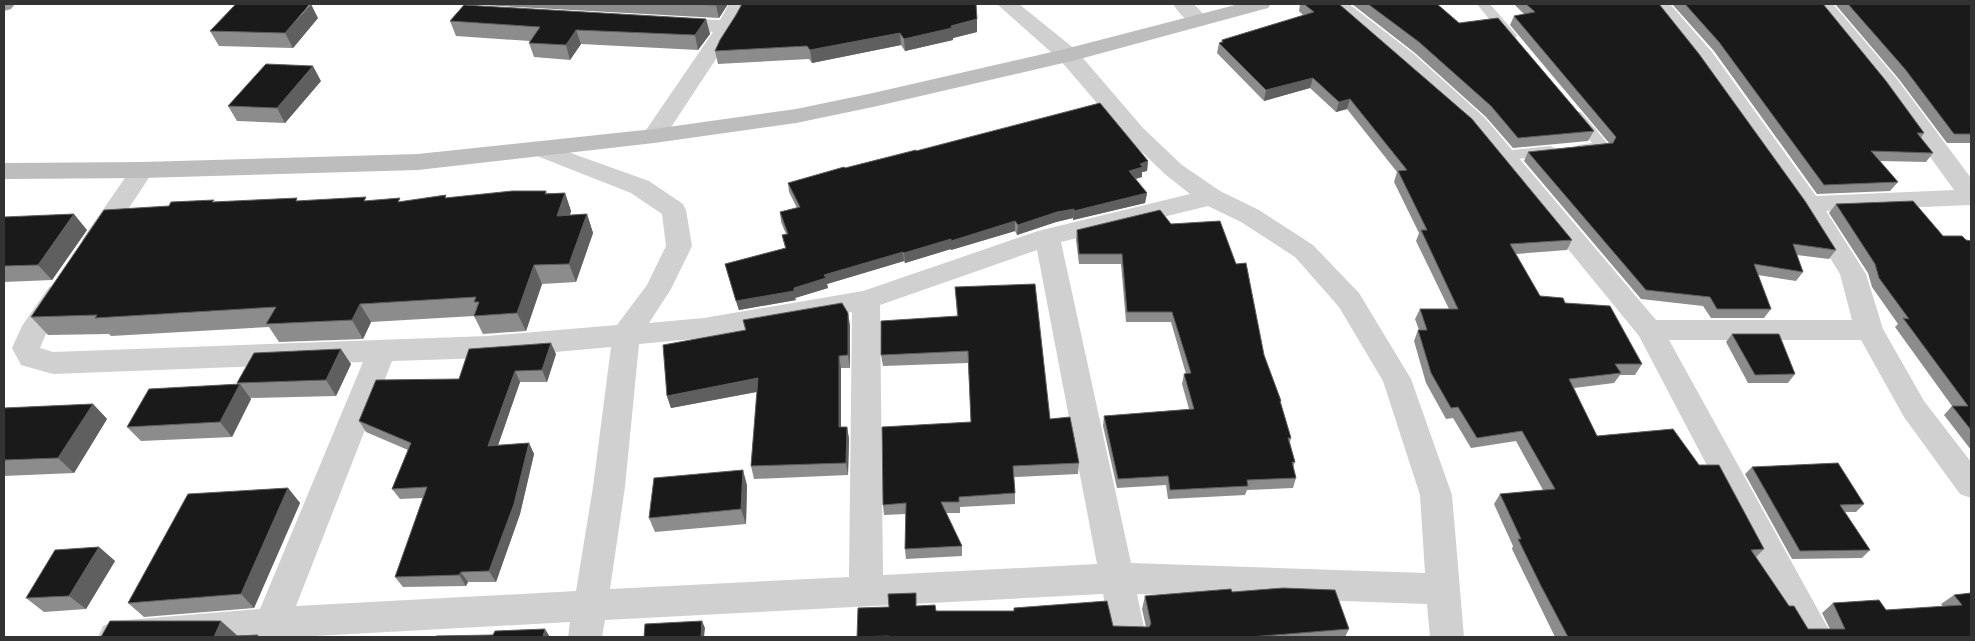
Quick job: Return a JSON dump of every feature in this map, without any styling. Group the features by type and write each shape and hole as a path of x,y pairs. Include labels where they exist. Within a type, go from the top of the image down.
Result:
{"street":[{"path":"654,136 727,27 739,4"},
{"path":"1007,4 1068,55 1135,133 1174,170 1211,197 1250,216 1304,251 1349,300 1397,379 1436,495 1446,637"},
{"path":"1183,4 1199,20"},
{"path":"4,171 142,170 418,162 654,136 806,114 1068,55 1261,4"},
{"path":"1337,4 1406,59 1476,123 1649,330 1799,610 1816,637"},
{"path":"1660,4 1704,57 1809,204 1853,274 1869,330 1914,409 1971,485"},
{"path":"1823,4 1889,84 1971,196"},
{"path":"650,22 727,27"},
{"path":"540,149 640,187 674,210 679,246 658,289 626,334 609,487 587,622"},
{"path":"142,170 32,333 26,348 31,358 53,363 488,348 704,328 866,300 1047,238 1211,197"},
{"path":"1809,204 1971,196"},
{"path":"1047,238 1129,637"},
{"path":"866,300 866,590"},
{"path":"1649,330 1869,330"},
{"path":"271,624 382,351"},
{"path":"115,637 271,624 321,628 587,622 866,590 1118,578 1442,589"}],"lane":[{"path":"1483,4 1521,49"},
{"path":"1503,156 1603,147 1565,102"}],"building":[{"path":"236,4 310,4 285,33 210,31"},
{"path":"685,4 717,4 716,5"},
{"path":"742,4 976,4 977,19 951,26 952,28 904,39 900,33 810,50 807,46 715,51"},
{"path":"1304,4 1339,4 1472,119 1572,240 1510,244 1540,296 1563,298 1565,303 1610,306 1642,364 1615,364 1621,373 1569,379 1597,436 1673,429 1699,465 1719,465 1764,549 1751,550 1789,606 1794,606 1808,629 1845,629 1833,603 1879,600 1886,610 1962,605 1954,595 1971,593 1971,637 1568,637 1518,539 1521,539 1500,494 1555,489 1522,431 1477,438 1458,407 1451,408 1431,373 1418,330 1427,330 1420,309 1458,309 1421,230 1427,230 1398,171 1407,170 1350,99 1339,102 1313,78 1266,90 1219,43 1223,42 1222,40 1314,12"},
{"path":"1368,4 1437,4 1459,23 1498,18 1594,131 1518,138 1491,106 1419,42"},
{"path":"1526,4 1659,4 1699,54 1805,201 1836,250 1793,244 1803,272 1754,264 1771,309 1717,309 1710,297 1646,290 1528,152 1613,143 1616,137 1514,16 1535,12"},
{"path":"1685,4 1823,4 1886,81 1924,133 1917,133 1933,153 1871,151 1898,182 1824,185 1719,42"},
{"path":"1848,4 1971,4 1971,134 1954,134 1905,69"},
{"path":"464,5 706,19 695,35 576,30 566,45 529,43 540,27 450,21"},
{"path":"266,64 313,66 277,108 228,106"},
{"path":"1100,103 1148,161 1140,164 1143,167 1129,171 1147,193 1074,211 1074,209 1057,212 1018,225 1015,221 951,241 951,239 824,275 826,278 794,288 794,291 736,301 725,264 786,248 782,235 788,234 780,212 800,207 788,183 844,167 916,151"},
{"path":"512,191 546,191 545,194 565,193 557,216 587,214 569,264 534,265 517,313 474,316 479,302 474,302 476,297 360,304 352,320 266,324 276,307 95,318 97,315 31,317 104,210 169,206 171,202 214,200 212,202 297,198 296,201 366,197 364,201 400,198 398,202 446,195 445,198"},
{"path":"1913,201 1943,236 1962,236 1966,240 1971,241 1971,430 1952,406 1968,406 1903,318 1909,319 1879,278 1875,264 1836,204"},
{"path":"1160,210 1171,224 1220,221 1236,264 1246,263 1264,355 1281,401 1291,438 1288,438 1295,462 1292,462 1296,478 1247,480 1248,486 1170,490 1168,476 1118,479 1104,416 1194,409 1184,374 1191,373 1172,312 1127,312 1122,254 1079,254 1077,230"},
{"path":"74,214 38,265 4,266 4,217"},
{"path":"1035,284 1050,419 1070,417 1079,463 1013,466 1015,493 959,497 959,502 941,502 962,546 905,549 906,503 883,505 882,427 971,422 968,351 881,355 881,321 958,316 955,287"},
{"path":"842,303 848,313 848,355 839,356 839,427 847,427 846,463 751,466 758,378 667,396 663,345 746,330 743,320"},
{"path":"1732,334 1779,334 1795,374 1755,375"},
{"path":"551,343 542,370 515,371 488,446 529,443 514,504 489,571 461,572 459,575 395,577 427,487 392,489 411,443 359,421 376,380 459,379 469,349"},
{"path":"341,349 326,380 237,383 254,353"},
{"path":"240,384 220,422 127,427 149,389"},
{"path":"93,404 58,458 4,460 4,408"},
{"path":"1838,463 1864,504 1840,505 1870,550 1800,551 1752,467"},
{"path":"743,470 741,509 649,518 654,478"},
{"path":"288,488 241,594 128,603 188,494"},
{"path":"99,547 69,596 26,598 55,550"},
{"path":"1283,588 1335,590 1349,629 1250,637 857,637 858,608 889,607 888,594 916,593 916,606 935,605 936,611 1014,611 1014,608 1107,601 1113,626 1149,627 1151,624 1145,596 1231,589 1232,592"},
{"path":"110,621 221,621 214,637 101,637"},
{"path":"702,621 701,637 644,637 645,624"},
{"path":"545,629 543,637 435,637 493,635 495,631"},
{"path":"258,635 257,637 214,637"}]}
